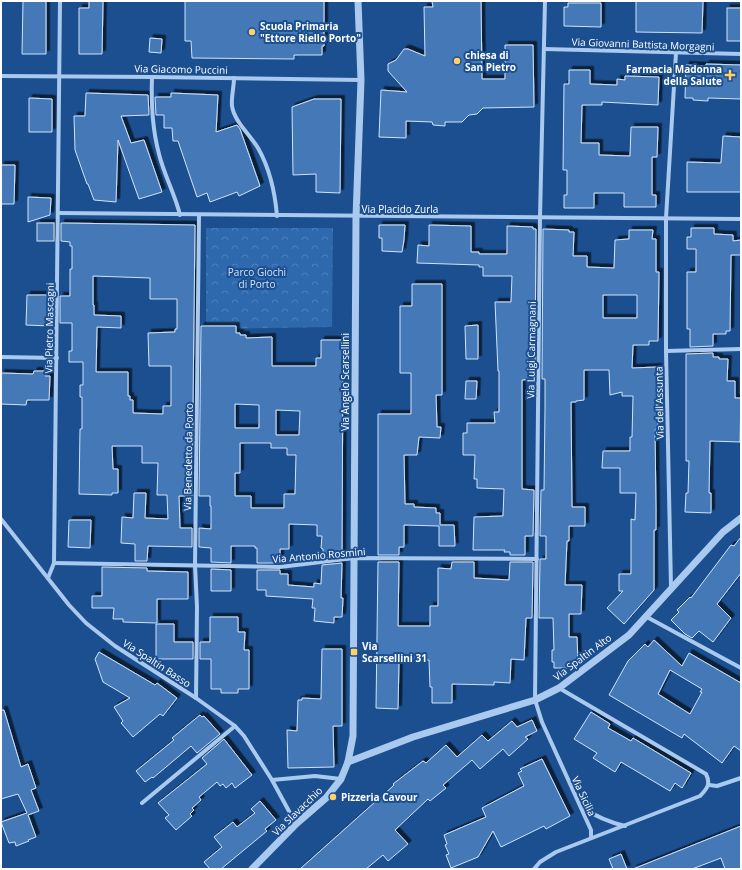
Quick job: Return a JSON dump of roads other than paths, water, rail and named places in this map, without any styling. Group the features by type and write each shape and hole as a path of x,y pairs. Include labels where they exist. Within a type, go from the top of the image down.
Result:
{"street":[{"name":"Via Pietro Mascagni","path":"48,578 54,563 60,1"},
{"name":"Via Angelo Scarsellini","path":"348,762 353,736 356,217 361,80 358,1"},
{"name":"Via Luigi Carmagnani","path":"535,700 540,217 545,1"},
{"name":"Via Giovanni Battista Morgagni","path":"544,49 741,54"},
{"name":"Via dell'Assunta","path":"671,587 666,351 666,218 676,53"},
{"name":"Via Giacomo Puccini","path":"1,76 152,76 361,80"},
{"path":"152,76 151,102 154,131 159,154 180,215"},
{"path":"234,78 232,106 235,115 258,148 270,174 274,190 277,216"},
{"name":"Via Placido Zurla","path":"58,214 741,219"},
{"name":"Via Benedetto da Porto","path":"196,698 197,607 195,565 199,216"},
{"path":"666,351 741,349"},
{"path":"1,357 57,358"},
{"name":"Via Spaltin Basso","path":"1,518 69,605 86,622 115,646 196,698 235,726 244,736 272,780 296,824"},
{"name":"Via Spaltin Alto","path":"348,762 413,736 535,700 559,688 629,634 723,532 741,518"},
{"name":"Via Antonio Rosmini","path":"54,563 280,567 354,558 537,559"},
{"path":"645,616 741,668"},
{"path":"534,869 540,862 556,852 700,796 709,785 709,779 706,774 559,688"},
{"name":"Via Sicilia","path":"535,700 542,722 591,830 591,838"},
{"path":"142,803 235,726"},
{"name":"Via Slavacchio","path":"252,869 296,824 326,798 341,779 348,762"},
{"path":"272,780 315,776 341,779"},
{"path":"709,785 717,786 741,778"},
{"path":"580,806 592,815 624,826"}],"place":[{"name":"Scuola Primaria \"Ettore Riello Porto\"","path":"252,32"},
{"name":"chiesa di San Pietro","path":"457,61"},
{"name":"Farmacia Madonna della Salute","path":"730,75"},
{"name":"Via Scarsellini 31","path":"354,652"},
{"name":"Pizzeria Cavour","path":"333,797"}],"park label":[{"name":"Parco Giochi di Porto","path":"257,278"}]}
